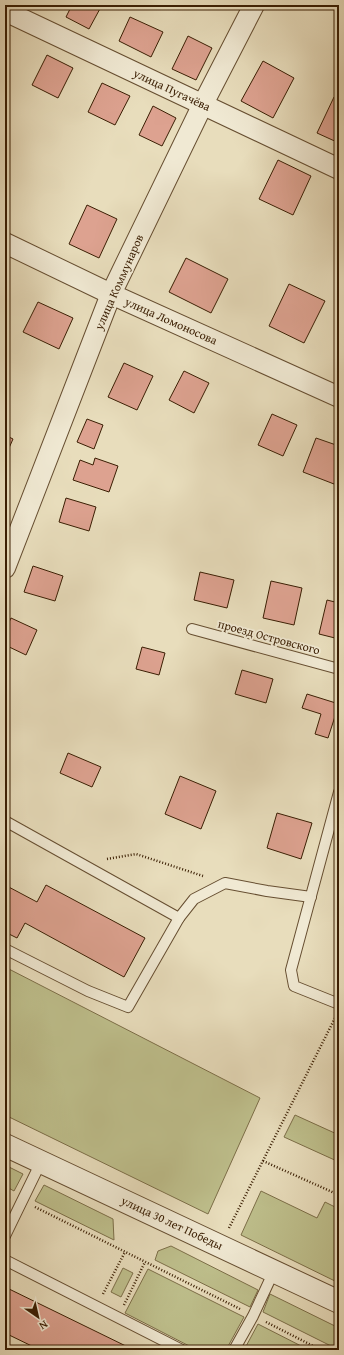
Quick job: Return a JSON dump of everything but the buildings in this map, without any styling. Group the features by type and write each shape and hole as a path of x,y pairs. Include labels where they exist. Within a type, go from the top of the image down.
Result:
{"street":[{"name":"улица Коммунаров","path":"5,568 111,294 203,104 254,5"},
{"name":"улица Пугачёва","path":"5,11 339,169"},
{"name":"улица Ломоносова","path":"5,243 111,294 339,397"},
{"name":"улица 30 лет Победы","path":"5,1145 339,1302"}],"lane":[{"name":"проезд Островского","path":"192,629 339,669"},
{"path":"339,792 292,970 294,986 339,1004"},
{"path":"5,821 179,918"},
{"path":"5,949 88,991 128,1008 179,918 194,899 225,883 311,897"},
{"path":"5,1236 41,1162"},
{"path":"5,1260 182,1350"},
{"path":"234,1350 253,1316 274,1271"}],"path":[{"path":"82,864 136,854 225,883"},
{"path":"227,1233 336,1018"},
{"path":"263,1161 339,1195"},
{"path":"22,1201 321,1350"},
{"path":"97,1307 125,1252"},
{"path":"118,1318 145,1262"}],"green space":[{"path":"5,967 260,1098 208,1214 5,1115"},
{"path":"295,1115 339,1135 339,1162 284,1137"},
{"path":"5,1165 23,1174 14,1191 5,1186"},
{"path":"44,1185 113,1219 114,1240 35,1201"},
{"path":"261,1191 317,1218 325,1202 339,1209 339,1283 241,1235"},
{"path":"171,1246 258,1290 250,1307 155,1260 158,1251"},
{"path":"123,1268 133,1273 121,1297 111,1292"},
{"path":"148,1269 244,1317 226,1350 197,1350 125,1313"},
{"path":"270,1294 339,1328 339,1350 263,1312"},
{"path":"258,1324 309,1350 244,1350"}]}
